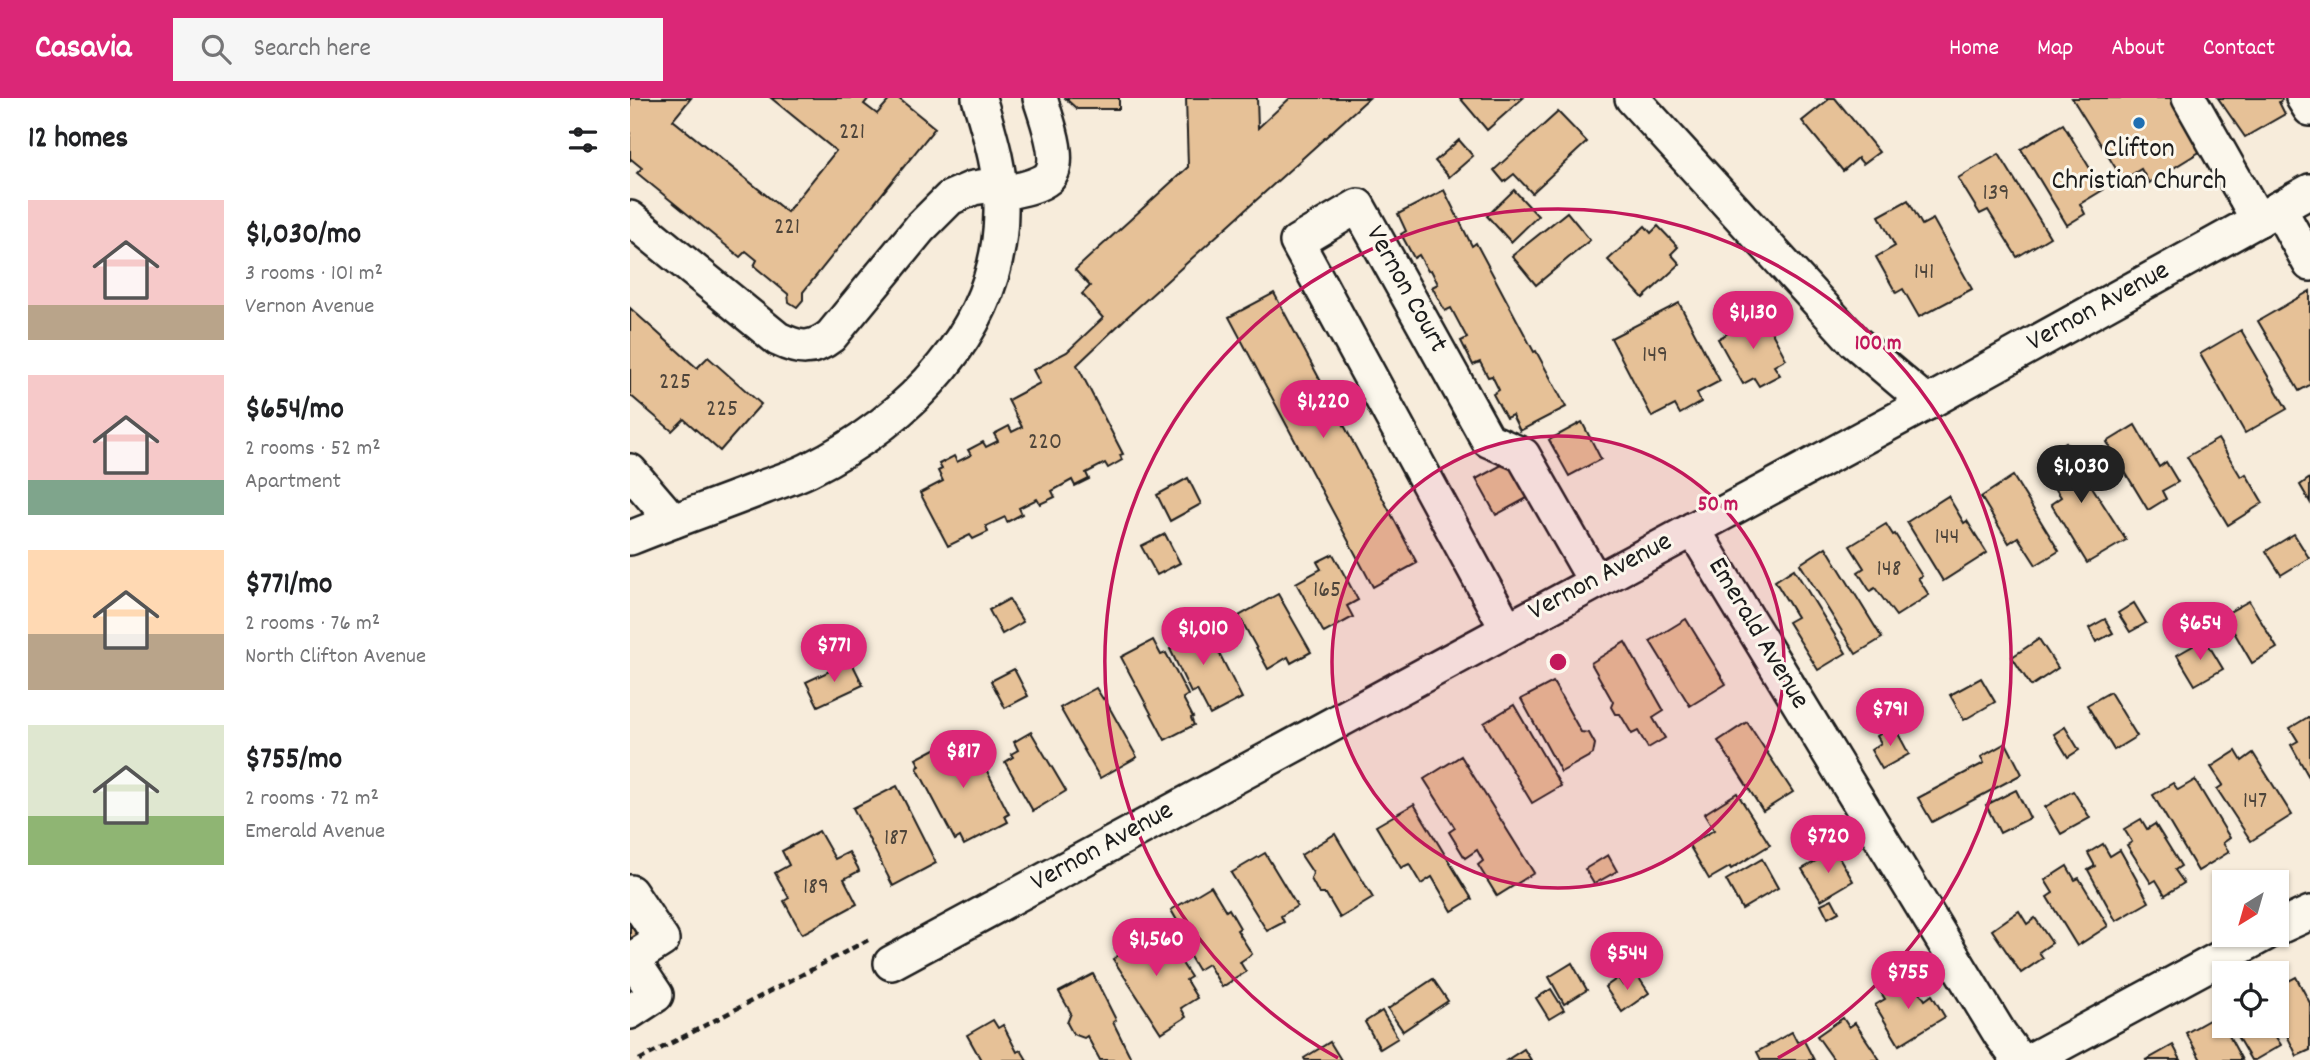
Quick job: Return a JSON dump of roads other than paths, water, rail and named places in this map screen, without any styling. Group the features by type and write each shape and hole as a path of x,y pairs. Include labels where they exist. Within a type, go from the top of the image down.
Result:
{"street":[{"path":"630,538 808,470 862,439 905,405 950,359 967,333 988,288 999,244 1000,189 993,145 979,98"},
{"path":"630,218 778,339 795,347 821,344 831,336 920,228 950,198 973,188 1000,189 1049,177 1056,160 1040,98"},
{"path":"1632,98 1856,342 1927,403"},
{"path":"2189,98 2268,214 2310,264"},
{"path":"2303,98 2310,109"},
{"name":"Vernon Avenue","path":"882,951 1507,629 1927,403 2310,191"},
{"name":"Vernon Court","path":"1507,629 1297,242 1358,206 1488,440 1523,455 1595,581"},
{"path":"630,471 673,521"},
{"name":"Emerald Avenue","path":"1693,529 1993,1022 2019,1060"},
{"path":"630,892 662,940 631,960 656,995 630,1012"},
{"path":"2289,923 2310,913"},
{"path":"2031,1060 2241,947"}],"place":[{"name":"Clifton Christian Church","path":"2139,123"}]}
